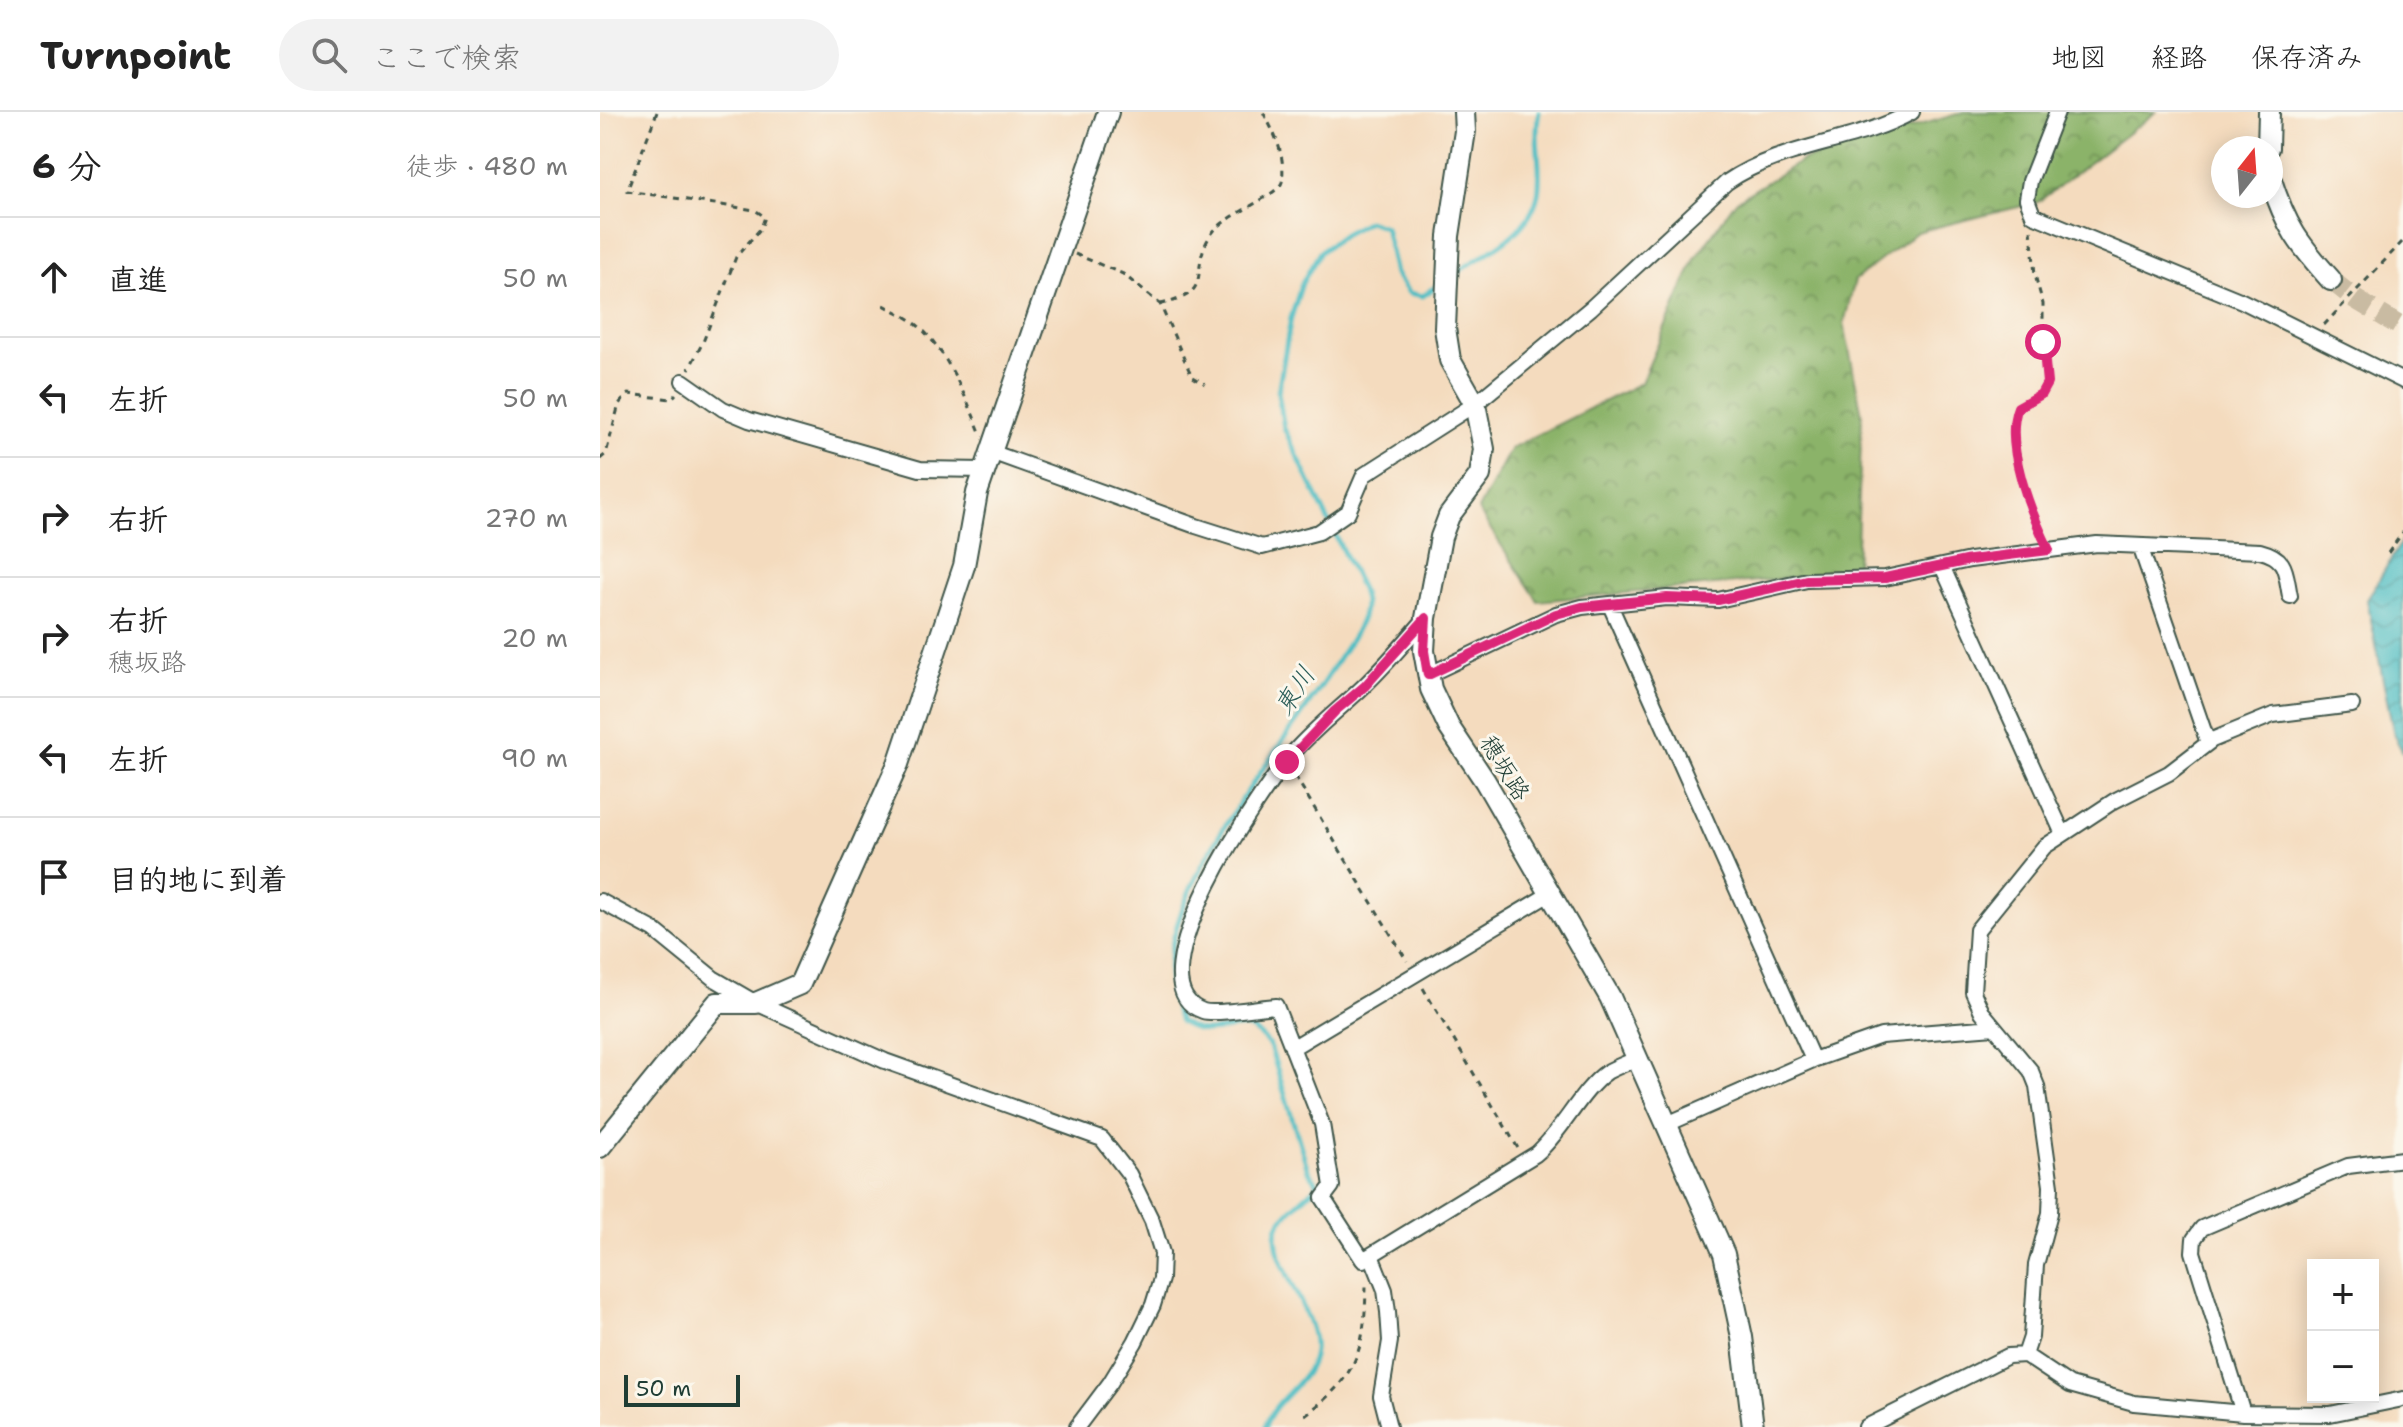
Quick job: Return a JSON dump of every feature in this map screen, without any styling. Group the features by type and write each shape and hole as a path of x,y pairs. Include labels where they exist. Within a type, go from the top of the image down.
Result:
{"main road":[{"path":"600,1147 717,1003 756,1003 800,984 898,764 964,566 977,493 1108,112"},
{"name":"穂坂路","path":"1464,112 1465,131 1446,275 1445,328 1450,360 1475,404 1484,449 1480,475 1449,516 1441,537 1426,618 1424,651 1431,689 1449,727 1551,893 1610,997 1724,1254 1742,1337 1753,1427"},
{"path":"2268,136 2269,112"},
{"path":"2280,208 2303,248 2331,280"}],"street":[{"path":"683,381 723,409 802,436 920,469 989,456 1262,547 1319,532 1340,520 1348,512 1364,475 1475,404 1591,308 1727,182 1745,169 1867,132 1912,112"},
{"path":"2057,112 2030,181 2027,199 2033,215 2242,301 2403,381"},
{"path":"1428,675 1556,614 1582,607 1667,598 1718,600 1807,580 1885,578 1942,566 2097,544 2260,551 2275,555 2283,564 2290,596"},
{"path":"2140,546 2208,743"},
{"path":"1942,566 2063,834"},
{"path":"1610,605 1813,1060"},
{"path":"1389,1427 1381,1396 1390,1341 1385,1290 1367,1258 1323,1198 1332,1186 1322,1124 1276,1006 1205,1012 1190,1003 1179,984 1185,943 1195,912 1205,888 1239,830 1293,753 1365,686 1426,618"},
{"path":"2025,1355 2031,1337 2036,1265 2050,1213 2051,1186 2037,1086 2031,1071 1982,1012 1973,992 1977,930 2044,847 2114,801 2169,773 2208,743 2273,715 2352,705"},
{"path":"1292,1048 1551,893"},
{"path":"600,901 654,930 713,978 756,1003 885,1061 1102,1139 1129,1174 1152,1221 1162,1253 1161,1279 1153,1305 1135,1342 1110,1383 1077,1427"},
{"path":"1665,1125 1813,1060 1881,1036 1994,1027"},
{"path":"1367,1258 1536,1154 1607,1072 1636,1059"},
{"path":"2243,1413 2193,1252 2194,1239 2202,1228 2348,1166 2403,1159"},
{"path":"1866,1427 2008,1356 2025,1355 2070,1385 2134,1403 2243,1413 2330,1414 2403,1399"}],"path":[{"path":"600,459 606,454 619,404 628,394 671,399 703,342 736,257 761,228 765,217 755,210 627,191 657,112"},
{"path":"1160,304 1187,298 1195,291 1198,270 1214,230 1246,207 1277,192 1282,184 1278,138 1263,112"},
{"path":"2033,215 2030,226 2035,275 2043,304 2047,383 2041,394 2018,407 2014,433 2028,504 2049,550"},
{"path":"2313,336 2403,241"},
{"path":"1061,248 1123,274 1160,304 1189,370 1193,377 1205,384"},
{"path":"884,305 916,324 932,341 961,390 989,456"},
{"path":"2388,553 2403,532"},
{"path":"1305,1415 1331,1396 1347,1378 1355,1361 1362,1336 1367,1258"}],"green space":[{"path":"1964,112 2156,112 2038,202 1917,232 1855,280 1844,323 1862,415 1856,572 1538,601 1478,510 1511,448 1641,383 1696,257 1736,201 1803,160"}],"water":[{"path":"2403,539 2403,753 2394,735 2367,600"}],"waterway":[{"name":"東川","path":"1453,275 1516,232 1533,208 1539,184 1539,112"},
{"name":"東川","path":"1265,1427 1276,1407 1306,1372 1314,1351 1308,1320 1284,1268 1276,1237 1282,1219 1318,1184 1308,1170 1270,1046 1247,1027 1202,1031 1180,1022 1171,993 1171,953 1182,910 1202,866 1257,777 1315,696 1363,614 1361,589 1284,428 1278,392 1291,318 1302,283 1320,252 1368,221 1385,227 1395,274 1409,293 1423,296 1441,283"}],"tunnel":[{"path":"2331,280 2355,299 2403,328"}],"route":[{"path":"1287,762 1335,711 1365,686 1426,618 1424,651 1428,675 1556,614 1582,607 1667,598 1718,600 1807,580 1885,578 1970,560 2049,550 2028,504 2014,433 2018,407 2041,394 2047,383 2043,342"}]}
